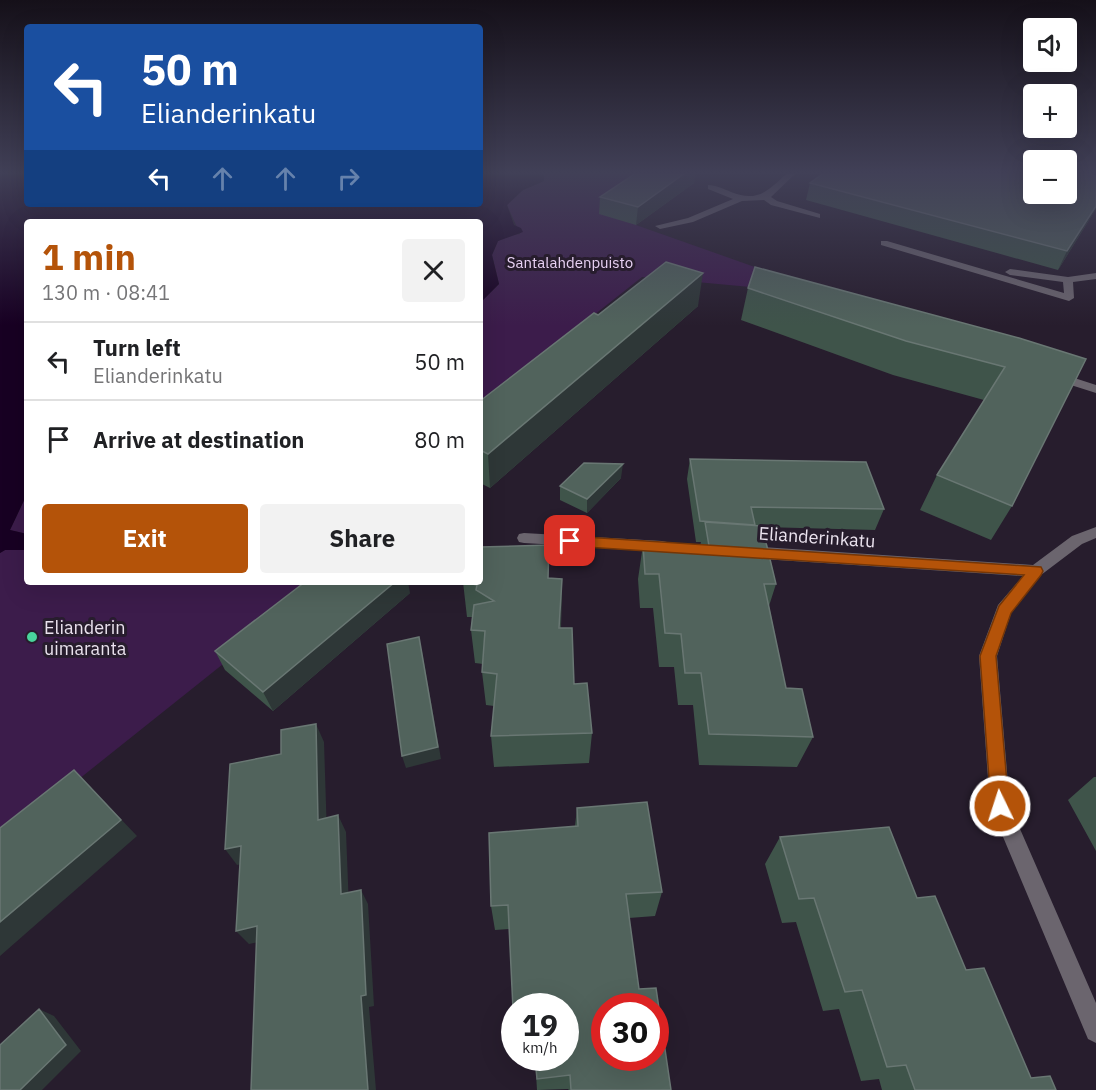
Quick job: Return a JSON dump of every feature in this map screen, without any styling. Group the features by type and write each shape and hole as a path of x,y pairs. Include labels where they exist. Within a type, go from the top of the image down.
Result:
{"street":[{"path":"660,226 671,224"},
{"path":"884,243 1069,298 1068,280"},
{"path":"968,267 1068,280 1096,276"},
{"path":"1039,370 1096,389"},
{"path":"1096,532 1077,540 1036,571 1004,610 988,656 1000,806 1096,1031"},
{"path":"524,538 675,547"},
{"name":"Elianderinkatu","path":"733,551 1036,571"}],"green space":[{"name":"Santalahdenpuisto","path":"515,224 637,224 786,278 773,289 642,277 483,403 483,300 499,284 492,255 498,241 520,234"},
{"path":"24,500 24,533 10,530"},
{"path":"5,550 24,550 24,585 322,585 0,842 0,553"}],"shaded area":[{"path":"0,224 24,224 24,500 10,530 24,533 24,550 5,550 0,553"},
{"path":"483,224 514,224 523,232 498,241 492,255 499,284 483,300"}],"building":[{"path":"964,224 1084,224 1067,251"},
{"path":"666,262 703,273 488,454 483,452 483,399 594,313 598,315"},
{"path":"755,267 1019,338 1086,359 1012,506 937,475 1005,367 906,341 748,288"},
{"path":"690,459 866,462 884,509 751,507 755,525 700,521"},
{"path":"584,463 623,464 587,499 560,486"},
{"path":"705,522 762,526 776,584 764,584 786,688 802,689 813,737 709,734 701,673 685,673 681,634 665,633 659,574 645,574 643,545 709,546"},
{"path":"549,545 548,578 562,579 559,628 572,628 574,684 587,683 592,733 491,736 497,674 482,672 485,631 471,630 474,605 494,601 476,590 477,585 483,585 483,547"},
{"path":"301,585 391,585 263,692 215,651"},
{"path":"419,637 438,747 402,756 387,644"},
{"path":"316,724 318,820 338,815 341,894 361,890 366,995 361,996 368,1090 251,1090 257,926 236,931 241,846 225,849 230,764 281,754 281,730"},
{"path":"74,770 121,820 0,922 0,828"},
{"path":"647,802 662,892 626,894 639,989 656,988 657,993 591,993 591,1071 668,1071 671,1090 571,1090 570,1075 537,1079 536,1071 579,1071 579,993 512,993 508,905 491,906 489,833 578,826 577,808"},
{"path":"889,827 917,898 935,896 966,970 984,968 1031,1078 1050,1076 1056,1090 915,1090 906,1065 887,1067 862,990 845,992 814,898 799,899 780,837"},
{"path":"39,1009 66,1045 20,1090 0,1090 0,1045"}],"place":[{"name":"Elianderin uimaranta","path":"32,637"}],"route":[{"path":"570,541 1036,571 1004,610 988,656 1000,806"}]}
